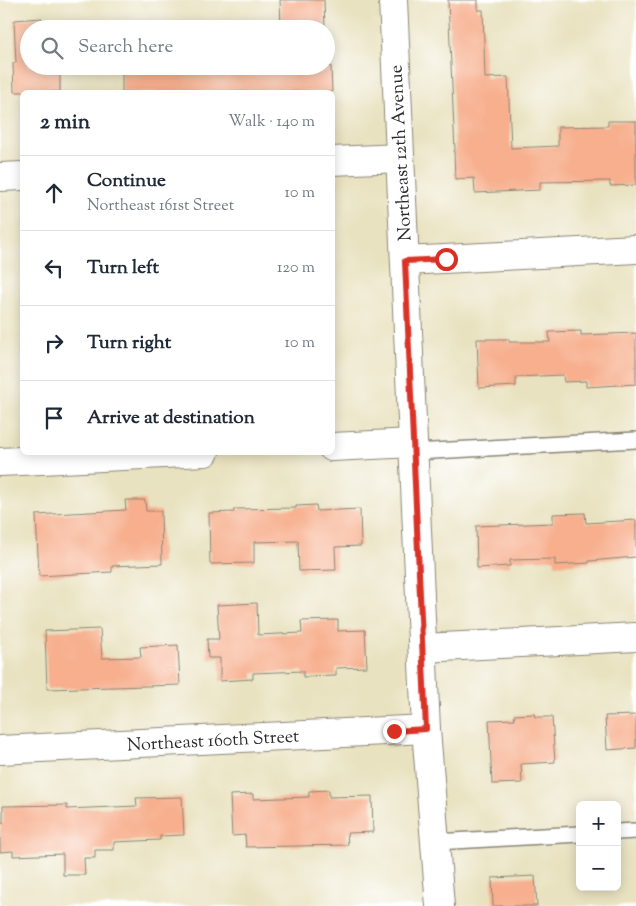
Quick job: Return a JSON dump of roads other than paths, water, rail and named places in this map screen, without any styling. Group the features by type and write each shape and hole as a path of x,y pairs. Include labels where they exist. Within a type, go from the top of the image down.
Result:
{"street":[{"name":"Northeast 12th Avenue","path":"393,0 426,729 440,906"},
{"path":"335,161 400,158"},
{"path":"0,178 20,176"},
{"path":"405,261 636,249"},
{"path":"335,447 413,448"},
{"path":"0,462 144,455"},
{"path":"423,648 636,637"},
{"name":"Northeast 160th Street","path":"0,750 426,729"}],"lane":[{"path":"413,448 636,440"},
{"path":"621,832 636,831"},
{"path":"435,842 576,834"}]}
